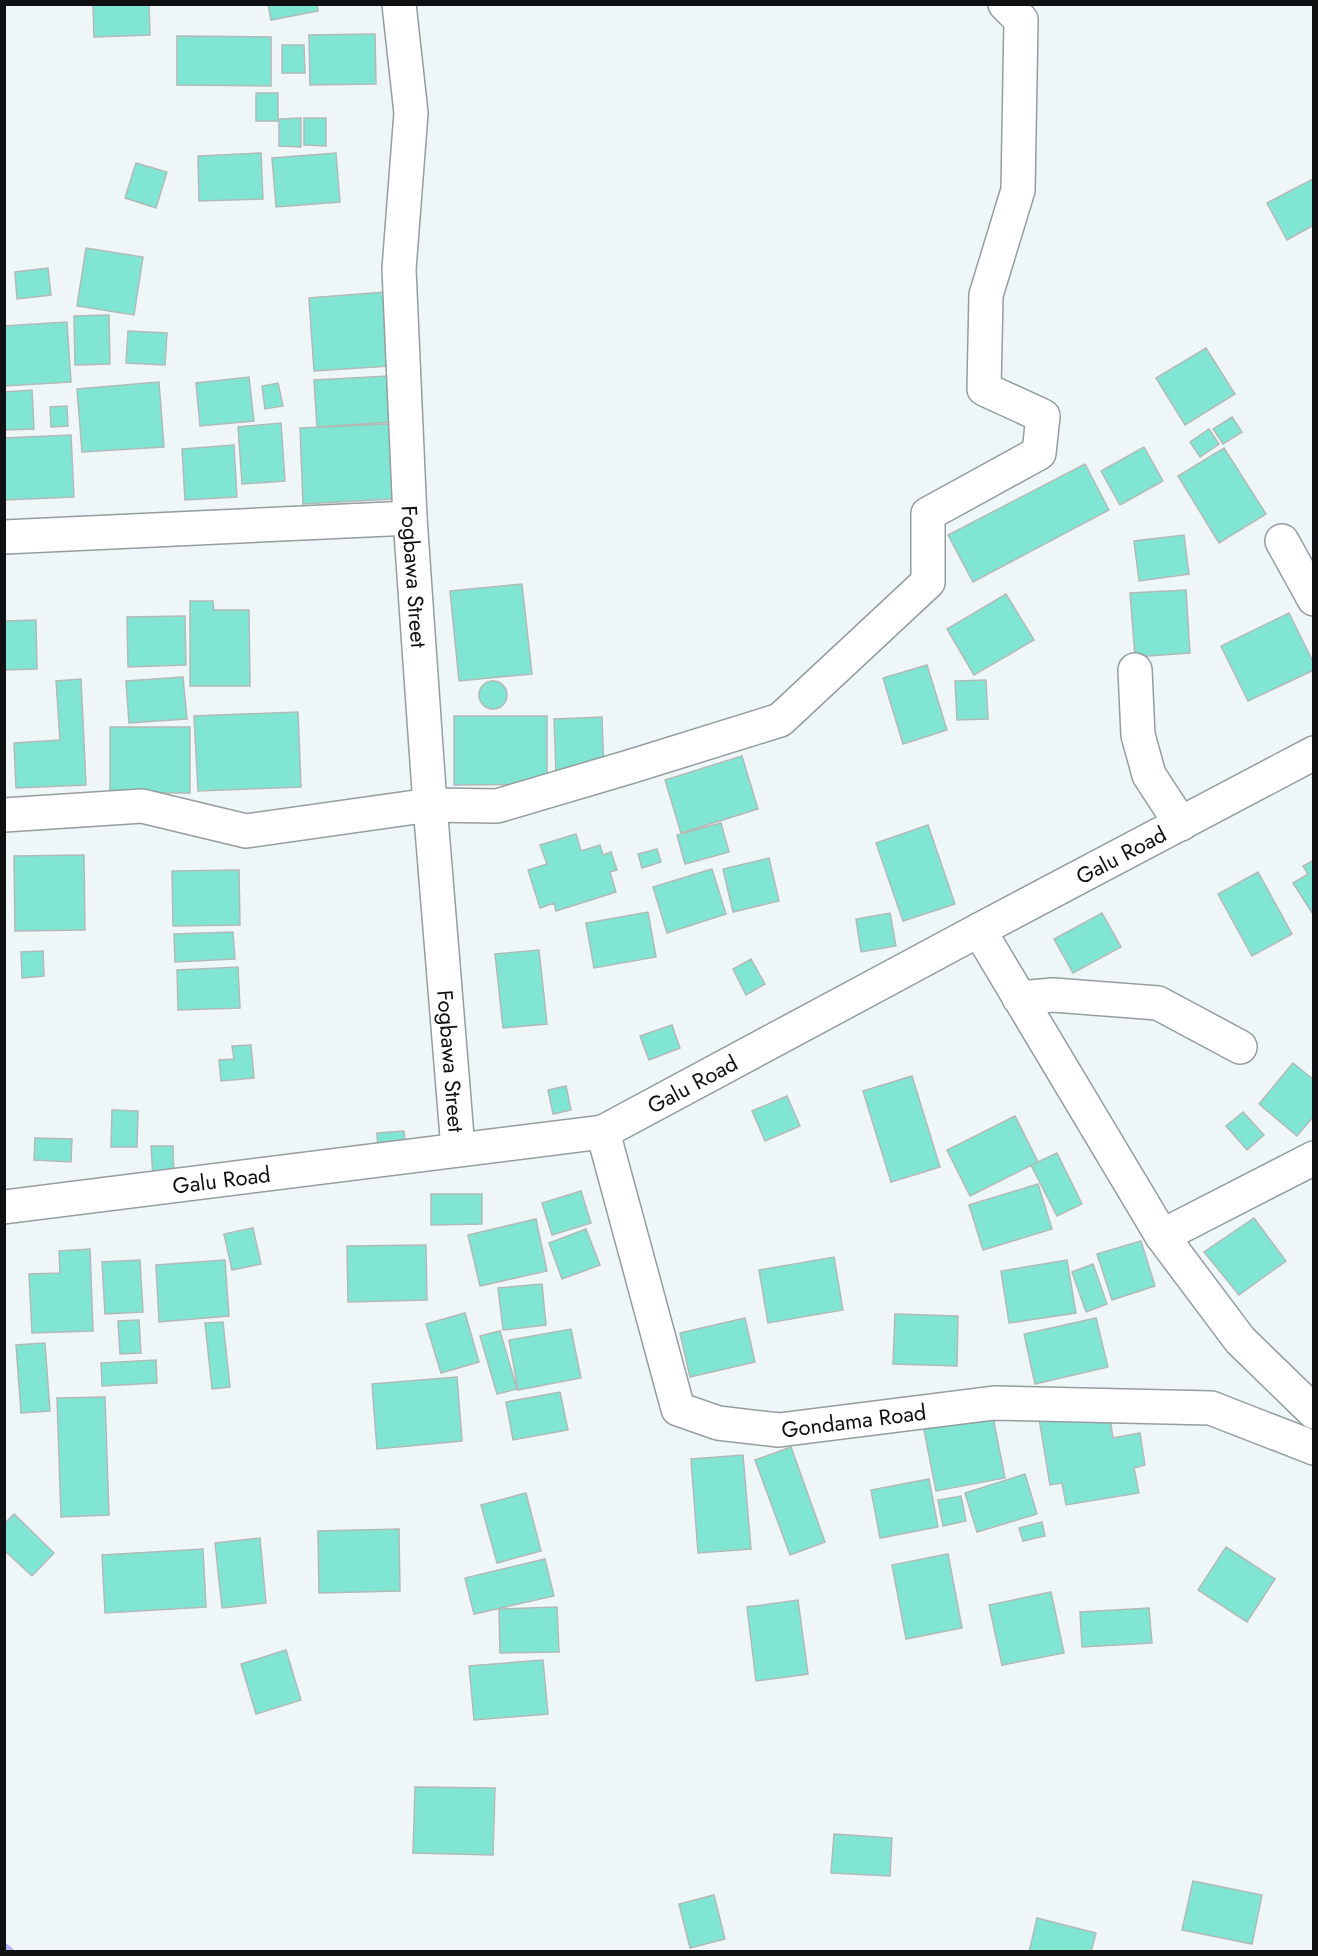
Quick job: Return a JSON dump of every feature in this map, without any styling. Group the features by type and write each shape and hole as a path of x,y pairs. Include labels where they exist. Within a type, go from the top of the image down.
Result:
{"street":[{"name":"Fogbawa Street","path":"399,4 411,114 399,268 410,518 430,805 458,1149"},
{"path":"4,815 142,806 246,831 430,805 497,806 780,720 928,582 928,514 1039,453 1043,416 984,389 986,296 1018,190 1021,20 1005,4"},
{"path":"5,538 410,518"},
{"path":"1282,541 1314,599"},
{"path":"1135,669 1138,735 1149,775 1181,824"},
{"name":"Galu Road","path":"4,1207 603,1132 1314,753"},
{"path":"979,930 1162,1236 1240,1340 1314,1412"},
{"path":"1019,998 1053,995 1158,1003 1240,1047"},
{"name":"Gondama Road","path":"603,1132 678,1409 717,1423 779,1430 994,1403 1211,1408 1314,1448"},
{"path":"1162,1236 1314,1158"}],"building":[{"path":"93,4 149,4 150,35 94,37"},
{"path":"268,4 317,4 318,11 271,20"},
{"path":"375,34 376,84 310,85 309,35"},
{"path":"177,36 271,37 271,86 177,85"},
{"path":"282,45 304,45 305,73 282,73"},
{"path":"256,93 278,93 278,121 256,121"},
{"path":"301,118 301,147 279,146 279,119"},
{"path":"304,118 326,118 326,146 304,145"},
{"path":"261,153 263,199 199,201 198,156"},
{"path":"336,153 340,202 276,207 272,158"},
{"path":"136,163 167,172 156,208 125,198"},
{"path":"1313,179 1314,225 1287,240 1267,203"},
{"path":"86,248 143,257 134,315 77,306"},
{"path":"48,268 51,295 17,299 15,272"},
{"path":"385,292 390,366 314,371 309,298"},
{"path":"109,315 110,364 75,365 74,316"},
{"path":"67,322 71,382 4,386 4,326"},
{"path":"128,331 167,333 165,365 126,363"},
{"path":"1206,348 1235,394 1185,425 1156,378"},
{"path":"388,376 391,422 317,427 314,380"},
{"path":"249,377 254,421 200,426 196,383"},
{"path":"159,382 164,447 82,452 77,389"},
{"path":"278,383 283,406 265,409 262,386"},
{"path":"32,390 34,429 4,430 4,392"},
{"path":"67,406 68,426 51,427 50,407"},
{"path":"1232,417 1242,432 1223,444 1213,429"},
{"path":"281,423 285,481 242,484 238,427"},
{"path":"389,424 393,499 303,504 300,428"},
{"path":"1209,429 1219,444 1200,457 1190,442"},
{"path":"71,435 74,497 4,500 4,438"},
{"path":"234,445 237,497 185,500 182,449"},
{"path":"1144,447 1163,481 1120,505 1101,471"},
{"path":"1224,448 1266,514 1219,543 1178,476"},
{"path":"1085,464 1109,510 973,582 948,535"},
{"path":"1184,535 1189,574 1139,581 1134,541"},
{"path":"522,584 532,674 459,681 450,591"},
{"path":"1186,590 1190,653 1135,657 1130,593"},
{"path":"1006,594 1034,640 974,675 947,629"},
{"path":"190,601 213,601 214,610 249,610 250,686 190,686"},
{"path":"1289,613 1314,664 1314,670 1248,701 1221,646"},
{"path":"185,616 186,665 128,667 127,617"},
{"path":"36,620 37,669 4,670 4,621"},
{"path":"927,665 947,730 903,744 883,678"},
{"path":"183,677 187,719 129,723 126,681"},
{"path":"81,679 86,785 16,788 14,743 60,740 56,681"},
{"path":"986,680 988,719 957,720 955,681"},
{"path":"493,681 503,685 507,695 503,705 493,709 483,705 479,695 483,685"},
{"path":"298,712 301,787 198,791 194,716"},
{"path":"454,716 547,716 547,784 454,785"},
{"path":"602,717 604,772 556,773 554,719"},
{"path":"110,727 190,727 190,793 110,793"},
{"path":"742,756 758,809 681,833 665,780"},
{"path":"721,823 729,852 685,864 677,835"},
{"path":"928,825 955,904 903,921 876,843"},
{"path":"576,834 581,851 600,845 603,855 611,852 617,870 610,872 616,892 556,911 554,903 540,908 528,870 547,864 540,845"},
{"path":"657,849 661,862 642,868 638,854"},
{"path":"84,855 85,930 15,931 14,856"},
{"path":"769,858 779,901 733,912 723,869"},
{"path":"1314,860 1314,916 1293,883 1308,874 1303,866"},
{"path":"712,869 726,914 667,933 653,887"},
{"path":"239,870 240,925 173,926 172,871"},
{"path":"1258,872 1292,934 1252,956 1218,894"},
{"path":"648,912 656,957 594,968 586,923"},
{"path":"890,913 896,946 861,952 856,919"},
{"path":"1102,913 1121,947 1073,973 1054,939"},
{"path":"233,932 235,959 175,962 174,934"},
{"path":"539,950 547,1024 503,1028 495,954"},
{"path":"43,951 44,976 22,978 21,952"},
{"path":"751,959 765,984 746,995 733,969"},
{"path":"238,967 240,1008 178,1010 177,970"},
{"path":"672,1025 680,1048 649,1060 640,1036"},
{"path":"251,1045 254,1078 221,1081 219,1060 234,1059 232,1046"},
{"path":"1293,1063 1314,1080 1314,1116 1297,1136 1259,1104"},
{"path":"912,1076 940,1167 891,1182 863,1091"},
{"path":"566,1086 571,1110 553,1114 548,1090"},
{"path":"787,1096 800,1126 765,1141 752,1111"},
{"path":"112,1110 138,1111 137,1147 111,1147"},
{"path":"1243,1112 1264,1135 1247,1150 1226,1126"},
{"path":"1015,1116 1038,1162 970,1196 947,1150"},
{"path":"404,1131 406,1150 378,1152 377,1133"},
{"path":"35,1138 72,1139 71,1162 34,1160"},
{"path":"151,1146 173,1146 174,1177 153,1178"},
{"path":"1057,1153 1082,1204 1057,1216 1031,1165"},
{"path":"1038,1184 1052,1229 983,1250 969,1205"},
{"path":"581,1191 591,1223 552,1235 542,1203"},
{"path":"431,1194 482,1194 482,1224 431,1225"},
{"path":"1254,1218 1286,1261 1239,1295 1204,1252"},
{"path":"536,1219 547,1271 480,1286 468,1235"},
{"path":"253,1228 261,1264 232,1270 224,1234"},
{"path":"586,1229 600,1265 562,1279 549,1243"},
{"path":"1141,1241 1155,1286 1112,1300 1097,1254"},
{"path":"426,1245 427,1300 348,1302 347,1246"},
{"path":"90,1249 93,1331 32,1333 29,1274 60,1273 59,1251"},
{"path":"834,1257 843,1310 768,1323 759,1270"},
{"path":"140,1260 143,1312 105,1314 102,1262"},
{"path":"225,1260 229,1316 159,1322 156,1265"},
{"path":"1067,1260 1076,1313 1009,1323 1001,1271"},
{"path":"1093,1264 1107,1304 1086,1312 1072,1272"},
{"path":"542,1284 546,1325 503,1330 498,1288"},
{"path":"465,1313 479,1362 441,1373 426,1324"},
{"path":"895,1314 958,1316 957,1366 893,1364"},
{"path":"745,1318 755,1362 690,1377 680,1333"},
{"path":"1096,1318 1108,1367 1035,1384 1024,1334"},
{"path":"139,1320 141,1353 120,1354 118,1321"},
{"path":"223,1322 230,1387 212,1389 205,1323"},
{"path":"571,1329 581,1378 518,1390 509,1340"},
{"path":"500,1331 517,1389 497,1394 480,1336"},
{"path":"45,1343 50,1411 21,1413 16,1345"},
{"path":"156,1360 157,1383 102,1386 101,1363"},
{"path":"457,1377 462,1441 377,1449 372,1384"},
{"path":"560,1392 568,1430 513,1440 506,1402"},
{"path":"105,1397 109,1515 61,1517 57,1398"},
{"path":"1108,1406 1113,1438 1140,1433 1145,1465 1134,1468 1139,1493 1066,1505 1062,1483 1050,1485 1039,1418"},
{"path":"992,1412 1005,1478 936,1491 923,1425"},
{"path":"791,1447 825,1542 790,1555 755,1460"},
{"path":"743,1455 751,1549 698,1553 691,1459"},
{"path":"1025,1474 1037,1514 977,1532 965,1493"},
{"path":"929,1479 938,1527 880,1538 871,1490"},
{"path":"526,1493 541,1551 497,1563 481,1505"},
{"path":"961,1496 966,1521 943,1526 938,1500"},
{"path":"14,1514 54,1553 32,1576 4,1550 4,1524"},
{"path":"1042,1522 1045,1536 1023,1541 1019,1528"},
{"path":"399,1529 400,1591 319,1593 318,1531"},
{"path":"260,1538 266,1603 222,1608 215,1543"},
{"path":"1226,1547 1275,1579 1247,1622 1198,1590"},
{"path":"203,1549 206,1607 105,1613 102,1555"},
{"path":"948,1554 962,1628 906,1639 892,1565"},
{"path":"545,1559 554,1596 474,1614 465,1578"},
{"path":"1051,1592 1064,1653 1002,1665 989,1605"},
{"path":"798,1600 808,1674 756,1681 747,1607"},
{"path":"557,1607 559,1652 500,1653 499,1609"},
{"path":"1149,1608 1152,1643 1082,1647 1080,1612"},
{"path":"286,1650 301,1700 256,1714 241,1664"},
{"path":"543,1660 548,1714 474,1720 469,1666"},
{"path":"415,1787 495,1788 493,1855 413,1853"},
{"path":"834,1834 892,1838 890,1876 831,1873"},
{"path":"1193,1881 1262,1895 1252,1944 1182,1930"},
{"path":"714,1895 725,1939 690,1948 679,1904"},
{"path":"1037,1918 1096,1933 1091,1952 1029,1952"}],"waterway":[{"path":"4,1948 9,1952"}]}
